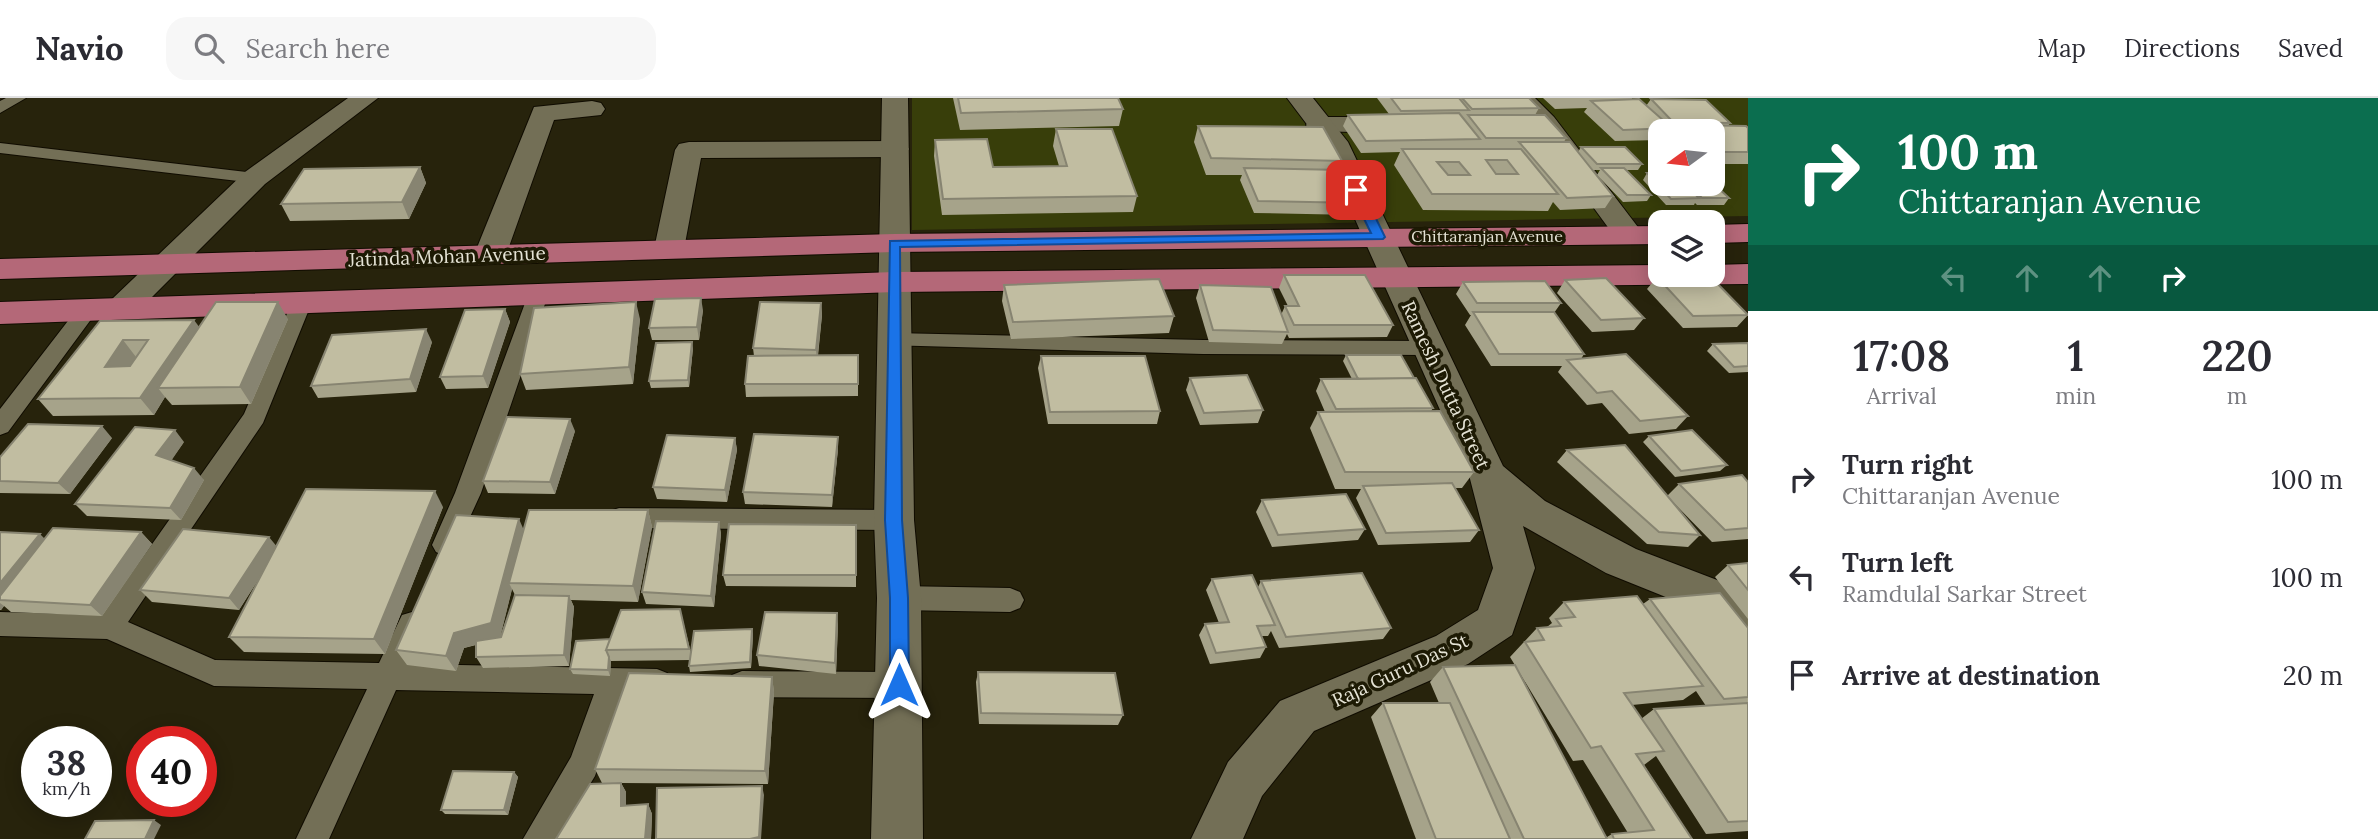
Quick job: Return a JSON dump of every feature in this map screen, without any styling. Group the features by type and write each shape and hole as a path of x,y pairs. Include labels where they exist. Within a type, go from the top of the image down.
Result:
{"main road":[{"path":"1725,234 1748,233"},
{"name":"Chittaranjan Avenue","path":"894,243 1648,235"},
{"name":"Jatinda Mohan Avenue","path":"0,269 894,243"},
{"path":"1725,275 1748,274"},
{"path":"0,313 895,282 1648,276"}],"street":[{"path":"122,308 255,178 365,98"},
{"path":"895,98 893,340 894,520 899,598 897,839"},
{"name":"Ramesh Dutta Street","path":"1300,98 1334,142 1488,475 1531,512 1610,555 1731,595 1748,640"},
{"path":"1520,98 1545,123 1629,235"},
{"path":"490,255 543,113 592,109"},
{"path":"1505,124 1545,123"},
{"path":"1319,125 1425,124"},
{"path":"669,249 688,150 895,149"},
{"name":"Raja Guru Das St","path":"1217,839 1245,779 1297,716 1451,650 1496,622 1514,568 1488,475"}],"lane":[{"path":"0,108 18,98"},
{"path":"0,148 255,178"},
{"path":"436,566 468,493 538,295"},
{"path":"109,627 255,416 302,302"},
{"path":"1,425 88,309"},
{"path":"893,340 1203,347 1427,348"},
{"path":"593,518 894,520"},
{"path":"899,598 1010,600"},
{"path":"312,839 390,677 421,603"},
{"path":"0,624 109,627 214,673 899,685"},
{"path":"539,839 584,765 612,682"}],"green space":[{"path":"912,98 1748,98 1748,216 1725,216 1725,210 1648,210 1648,218 912,230"}],"building":[{"path":"958,98 1118,98 1123,109 961,113"},
{"path":"1391,98 1459,98 1469,110 1401,111"},
{"path":"1462,98 1529,98 1539,108 1472,109"},
{"path":"1639,99 1662,119 1648,119 1648,129 1623,130 1591,101"},
{"path":"1651,99 1706,100 1726,119 1725,119 1670,119"},
{"path":"1459,113 1480,139 1366,141 1348,115"},
{"path":"1468,115 1545,115 1566,138 1486,138"},
{"path":"1198,126 1323,127 1342,161 1211,158"},
{"path":"1726,126 1748,128 1748,152 1726,152"},
{"path":"1056,129 1112,129 1137,196 943,199 935,140 987,139 993,167 1067,166"},
{"path":"1519,142 1570,142 1613,196 1567,198"},
{"path":"1581,147 1625,147 1642,164 1597,164"},
{"path":"1402,149 1521,149 1558,194 1432,194","holes":["1486,160 1507,160 1518,174 1496,174","1437,162 1459,162 1470,175 1448,175"]},
{"path":"420,167 402,202 281,204 304,169"},
{"path":"1244,168 1343,170 1361,203 1258,201"},
{"path":"1601,168 1624,168 1648,192 1648,195 1627,195"},
{"path":"1726,195 1729,198 1700,196"},
{"path":"1668,196 1699,198 1671,199"},
{"path":"1284,275 1365,275 1393,325 1294,325 1285,306 1299,306"},
{"path":"1606,278 1644,318 1601,320 1565,280"},
{"path":"1159,279 1174,316 1013,322 1004,285"},
{"path":"1545,281 1561,303 1477,303 1463,282"},
{"path":"1200,285 1271,287 1288,332 1213,330"},
{"path":"1666,287 1721,287 1748,315 1693,316"},
{"path":"701,298 697,327 649,328 655,299"},
{"path":"216,302 278,302 240,387 158,388"},
{"path":"636,302 629,367 520,374 534,308"},
{"path":"760,302 821,303 816,350 753,348"},
{"path":"505,309 483,376 440,377 465,310"},
{"path":"1473,312 1554,312 1584,354 1499,354"},
{"path":"194,320 140,398 38,399 100,321","holes":["123,340 148,340 130,366 105,367"]},
{"path":"426,329 410,379 311,386 332,335"},
{"path":"692,342 688,380 649,381 656,343"},
{"path":"1748,343 1748,366 1734,367 1713,344"},
{"path":"1626,354 1688,416 1640,421 1612,391 1597,393 1567,360"},
{"path":"858,355 858,384 745,384 748,356"},
{"path":"1346,355 1401,355 1414,378 1358,379"},
{"path":"1041,356 1145,356 1160,411 1050,412"},
{"path":"1247,375 1263,410 1204,413 1190,378"},
{"path":"1416,378 1433,408 1336,409 1321,379"},
{"path":"1440,411 1474,472 1345,472 1318,412"},
{"path":"507,417 570,419 550,482 483,481"},
{"path":"28,424 102,426 58,483 0,481 0,457"},
{"path":"135,427 175,430 156,455 194,468 170,508 75,504"},
{"path":"1692,430 1727,465 1681,471 1649,436"},
{"path":"754,434 838,437 832,495 743,492"},
{"path":"667,435 735,438 725,490 653,487"},
{"path":"1625,445 1700,535 1659,532 1567,450"},
{"path":"1742,475 1748,482 1748,528 1725,530 1679,484"},
{"path":"1452,483 1479,530 1386,533 1363,486"},
{"path":"306,489 435,491 374,639 229,637"},
{"path":"1346,494 1365,529 1278,535 1262,500"},
{"path":"529,510 648,510 633,586 509,583"},
{"path":"456,515 519,519 491,623 454,633 446,656 396,650"},
{"path":"656,521 719,522 711,596 642,592"},
{"path":"729,524 856,525 856,575 723,575"},
{"path":"53,528 141,532 90,605 0,600 0,596"},
{"path":"183,529 269,537 229,598 140,590"},
{"path":"0,532 40,534 0,583"},
{"path":"1748,563 1748,590 1728,565"},
{"path":"1362,573 1391,628 1286,637 1261,581"},
{"path":"1252,575 1275,625 1257,626 1266,647 1216,653 1205,624 1229,622 1212,579"},
{"path":"1720,593 1748,628 1748,697 1724,699 1650,599"},
{"path":"515,595 569,596 564,655 476,657 476,641 501,637"},
{"path":"1637,596 1703,686 1624,693 1664,751 1636,754 1692,839 1614,839 1612,834 1654,830 1601,746 1591,748 1525,642 1544,640 1537,628 1561,626 1556,619 1575,617 1564,602"},
{"path":"680,609 689,649 606,650 621,610"},
{"path":"765,612 837,613 835,663 757,655"},
{"path":"752,629 750,662 689,666 694,631"},
{"path":"610,639 606,650 609,657 608,670 570,669 576,641"},
{"path":"1515,665 1607,839 1524,839 1443,667"},
{"path":"978,672 1115,673 1123,715 981,713"},
{"path":"629,673 772,677 765,771 595,769"},
{"path":"1383,703 1450,703 1510,839 1436,839"},
{"path":"1748,703 1748,821 1728,822 1654,709"},
{"path":"453,771 514,772 504,810 441,810"},
{"path":"621,783 621,806 648,804 645,839 556,839 590,784"},
{"path":"762,786 759,837 656,839 657,788"},
{"path":"154,820 145,839 85,839 95,821"}],"route":[{"path":"899,685 899,598 894,520 894,243 1379,237 1356,190"}]}
